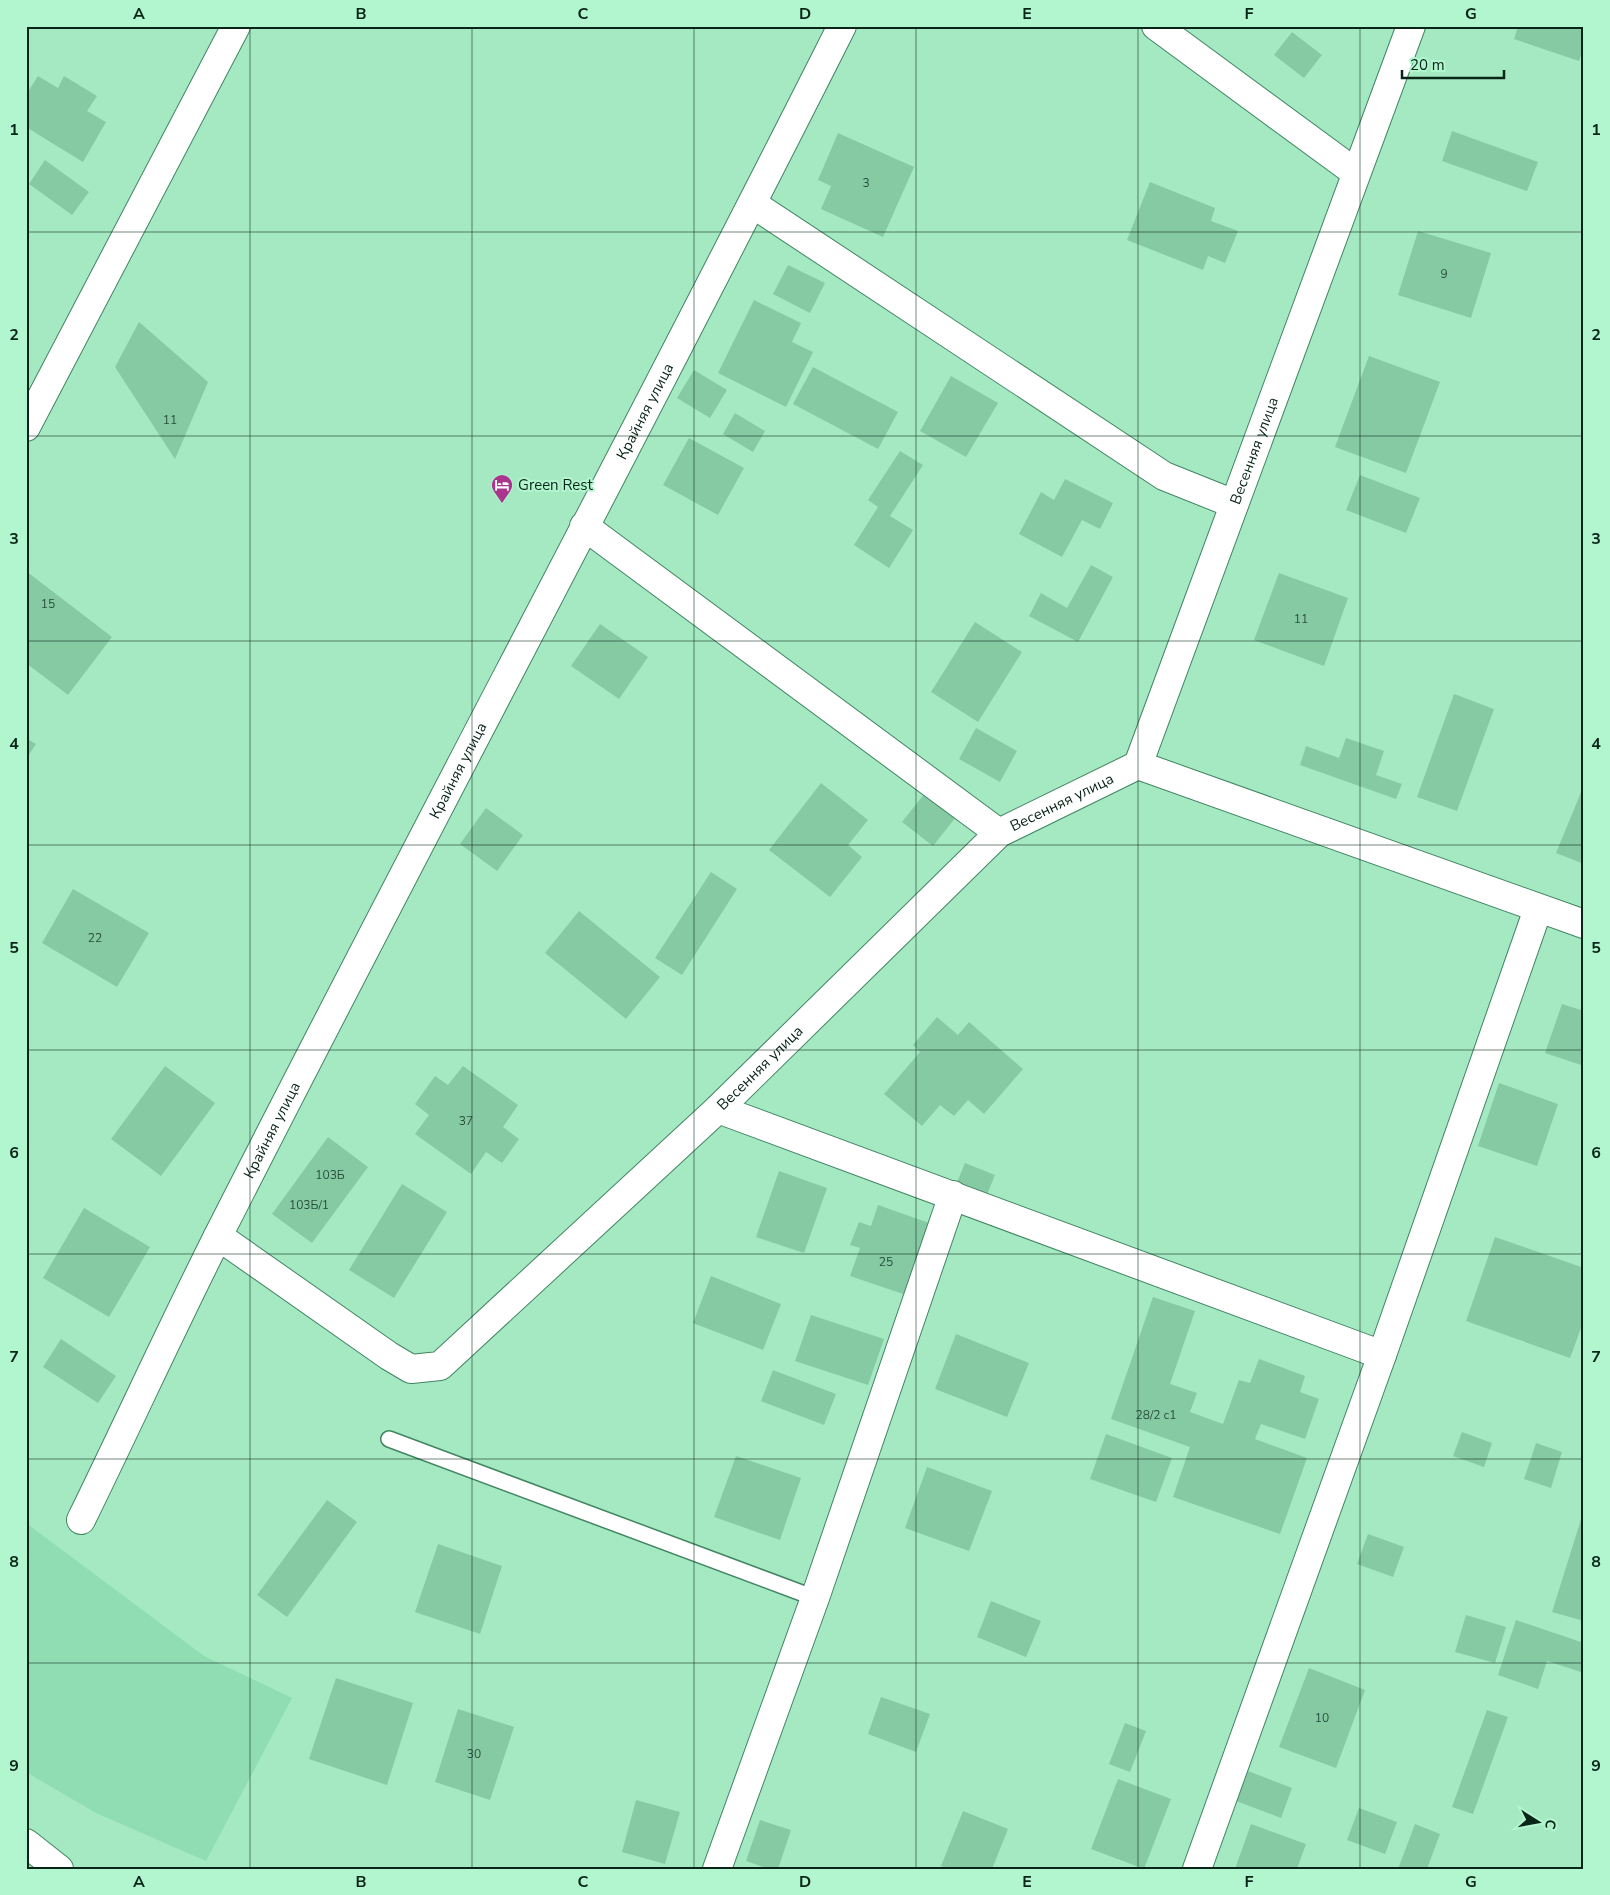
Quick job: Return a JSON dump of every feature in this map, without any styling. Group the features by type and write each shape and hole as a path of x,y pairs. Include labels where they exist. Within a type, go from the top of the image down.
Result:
{"street":[{"path":"26,427 236,26"},
{"name":"Крайняя улица","path":"81,1520 218,1236 584,526 753,204 842,26"},
{"path":"1156,26 1356,173"},
{"name":"Весенняя улица","path":"218,1236 389,1356 411,1369 440,1366 718,1109 999,833 1138,765 1411,26"},
{"path":"753,204 1164,476 1234,504"},
{"path":"584,526 999,833"},
{"path":"1138,765 1584,924"},
{"path":"1196,1869 1382,1355 1538,908"},
{"path":"718,1109 1382,1355"},
{"path":"717,1869 815,1598 953,1195"},
{"path":"26,1843 59,1869"}],"lane":[{"path":"388,1439 815,1598"}],"shaded area":[{"path":"26,1523 204,1656 292,1698 206,1861 96,1813 26,1772"}],"building":[{"path":"1518,26 1584,27 1584,47 1579,61 1514,39"},
{"path":"1292,32 1322,55 1304,78 1274,55"},
{"path":"38,76 58,88 64,76 97,96 87,111 106,122 83,162 26,127 26,95"},
{"path":"1452,131 1538,162 1527,191 1442,161"},
{"path":"838,133 914,167 883,237 821,209 831,186 818,180"},
{"path":"45,160 89,192 72,215 29,184"},
{"path":"1150,182 1215,208 1211,221 1238,231 1225,263 1208,256 1203,270 1127,240"},
{"path":"1418,231 1491,253 1471,318 1398,295"},
{"path":"788,265 825,283 810,313 773,294"},
{"path":"754,300 801,323 792,342 813,352 786,407 718,373"},
{"path":"139,322 208,382 175,459 115,367"},
{"path":"1369,356 1440,382 1406,473 1335,447"},
{"path":"813,367 898,412 878,449 793,404"},
{"path":"694,370 727,390 710,418 677,398"},
{"path":"951,376 998,403 966,457 920,431"},
{"path":"735,413 765,431 753,452 723,434"},
{"path":"689,438 744,468 718,515 663,485"},
{"path":"900,451 923,465 890,516 913,530 889,568 854,545 878,507 868,500"},
{"path":"1360,475 1420,498 1406,533 1346,510"},
{"path":"1065,479 1113,503 1100,529 1082,520 1062,557 1019,534 1041,492 1054,500"},
{"path":"1091,565 1113,577 1078,642 1029,616 1041,593 1067,608"},
{"path":"26,571 112,637 68,695 26,663"},
{"path":"1279,573 1348,598 1324,666 1254,640"},
{"path":"975,622 1022,652 978,722 931,692"},
{"path":"600,624 648,657 619,699 571,666"},
{"path":"1454,694 1494,709 1457,811 1417,797"},
{"path":"976,728 1017,751 1000,782 959,759"},
{"path":"26,738 36,744 26,759"},
{"path":"1346,738 1384,751 1376,775 1402,784 1396,799 1300,765 1306,746 1339,758"},
{"path":"821,783 868,820 848,845 862,857 830,897 769,850"},
{"path":"1584,785 1584,864 1556,853"},
{"path":"929,788 960,812 933,846 902,822"},
{"path":"486,808 523,835 497,871 460,844"},
{"path":"711,872 737,889 682,975 655,958"},
{"path":"73,889 149,933 117,987 42,943"},
{"path":"579,911 660,977 626,1019 545,953"},
{"path":"1562,1004 1584,1011 1584,1066 1545,1053"},
{"path":"937,1017 958,1035 969,1022 1023,1069 984,1114 968,1100 954,1116 940,1105 922,1126 884,1094 920,1052 913,1045"},
{"path":"165,1066 215,1103 161,1176 111,1139"},
{"path":"463,1066 518,1105 503,1127 519,1139 502,1163 486,1152 471,1174 415,1134 429,1115 415,1104 435,1076 448,1085"},
{"path":"1499,1083 1558,1104 1537,1166 1478,1146"},
{"path":"328,1137 368,1167 312,1243 272,1214"},
{"path":"965,1163 995,1175 984,1202 954,1190"},
{"path":"779,1171 827,1188 804,1253 756,1237"},
{"path":"402,1184 447,1212 394,1298 349,1270"},
{"path":"878,1205 932,1224 906,1295 850,1276 860,1248 850,1245 859,1222 871,1226"},
{"path":"84,1208 150,1247 109,1317 43,1278"},
{"path":"1495,1237 1584,1268 1584,1320 1570,1358 1466,1321"},
{"path":"711,1276 781,1304 763,1350 693,1323"},
{"path":"1153,1297 1195,1311 1170,1384 1197,1393 1190,1412 1223,1424 1239,1380 1250,1383 1259,1359 1305,1376 1300,1392 1319,1399 1305,1439 1261,1424 1255,1439 1307,1458 1280,1534 1173,1497 1190,1447 1111,1419"},
{"path":"811,1315 884,1339 868,1385 795,1361"},
{"path":"956,1334 1029,1363 1007,1417 935,1389"},
{"path":"61,1339 116,1376 98,1403 43,1367"},
{"path":"773,1370 836,1394 824,1425 761,1401"},
{"path":"1462,1432 1492,1443 1484,1467 1453,1456"},
{"path":"1106,1434 1172,1458 1156,1502 1090,1479"},
{"path":"1536,1443 1562,1452 1551,1488 1524,1479"},
{"path":"736,1456 801,1478 780,1540 714,1517"},
{"path":"927,1467 992,1491 969,1551 905,1528"},
{"path":"327,1500 357,1522 287,1617 257,1595"},
{"path":"1584,1513 1584,1621 1552,1612"},
{"path":"1368,1534 1404,1547 1393,1577 1357,1564"},
{"path":"438,1544 502,1566 480,1634 415,1612"},
{"path":"991,1601 1041,1621 1026,1657 977,1637"},
{"path":"1466,1615 1506,1627 1495,1663 1455,1652"},
{"path":"1516,1620 1584,1643 1584,1673 1547,1661 1538,1689 1498,1675"},
{"path":"1309,1668 1365,1690 1336,1768 1279,1747"},
{"path":"336,1678 413,1703 387,1785 309,1759"},
{"path":"881,1697 930,1714 916,1752 868,1734"},
{"path":"458,1709 514,1727 490,1800 435,1782"},
{"path":"1487,1710 1508,1717 1473,1814 1452,1807"},
{"path":"1125,1723 1146,1731 1130,1772 1109,1764"},
{"path":"1248,1771 1292,1788 1281,1818 1236,1801"},
{"path":"1118,1779 1171,1799 1144,1869 1091,1849"},
{"path":"636,1800 680,1812 665,1864 622,1852"},
{"path":"1359,1808 1397,1822 1385,1854 1347,1840"},
{"path":"963,1811 1008,1829 992,1869 948,1869 941,1866"},
{"path":"760,1820 791,1830 778,1869 769,1869 746,1861"},
{"path":"1251,1824 1306,1844 1297,1869 1235,1869"},
{"path":"1415,1824 1440,1834 1427,1869 1398,1869"}],"place":[{"name":"Green Rest","path":"502,504"}]}
